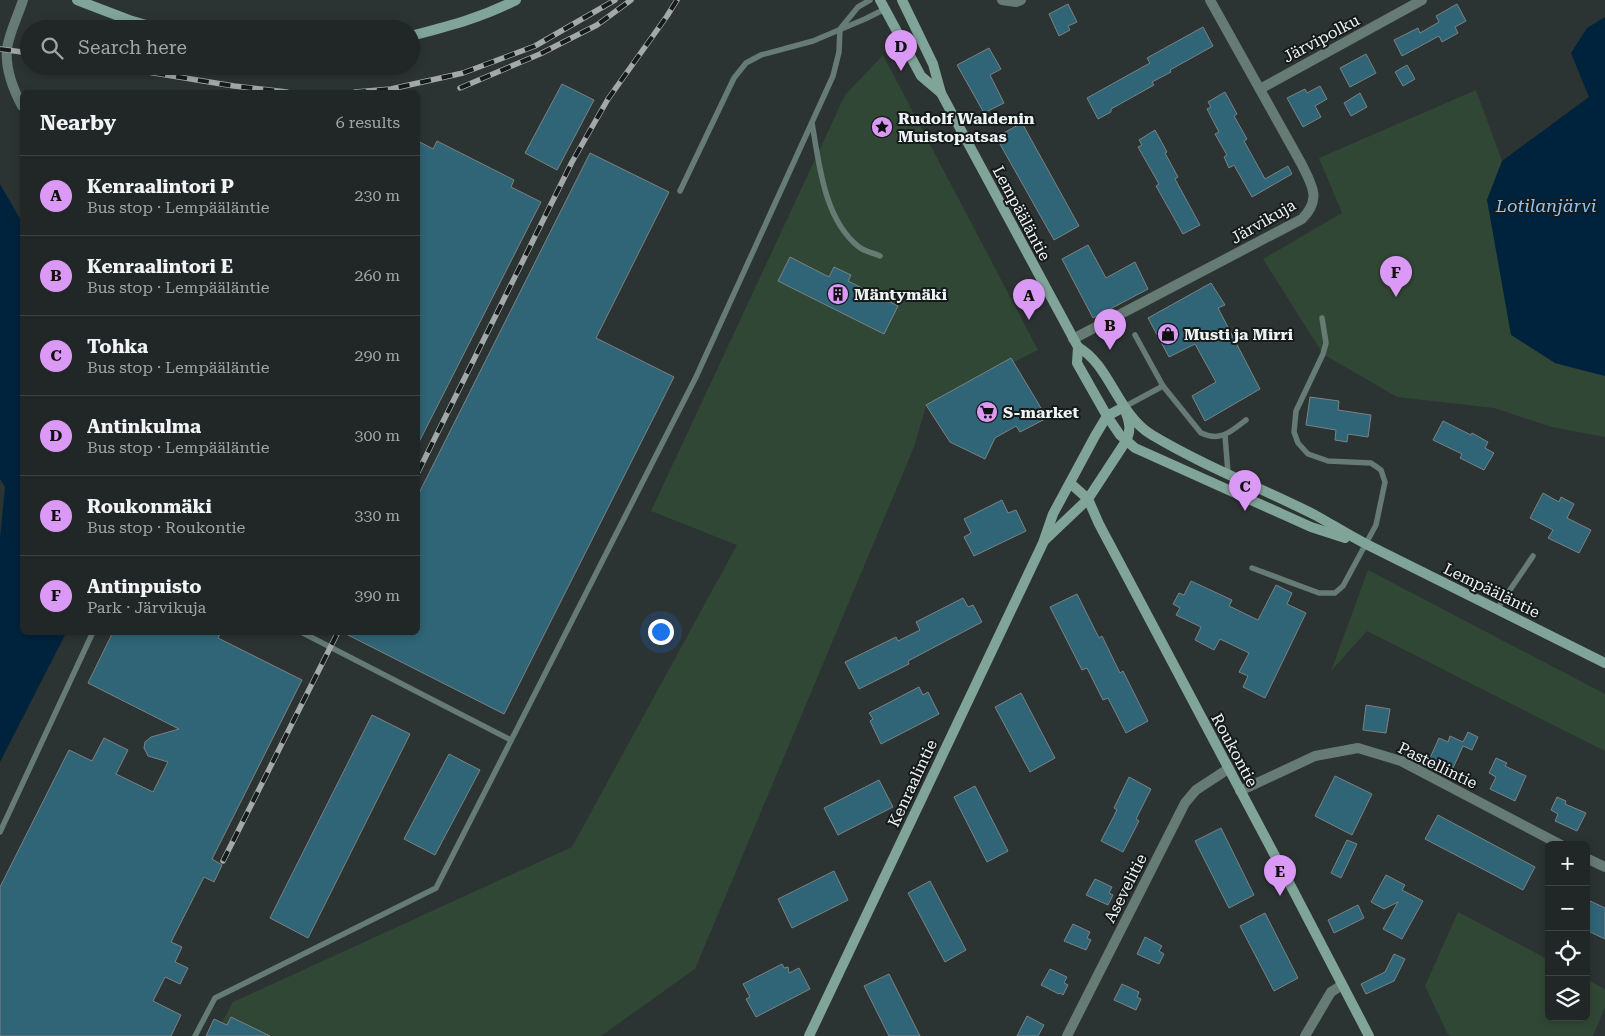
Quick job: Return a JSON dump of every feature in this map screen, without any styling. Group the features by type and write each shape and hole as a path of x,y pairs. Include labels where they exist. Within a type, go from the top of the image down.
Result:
{"street":[{"path":"20,102 9,76 7,50 23,0"},
{"path":"77,0 129,20"},
{"path":"420,34 461,23 501,8 516,0"},
{"path":"883,5 902,0"},
{"name":"Lempääläntie","path":"902,0 933,64 941,93 1076,343 1092,357 1124,407 1139,425 1151,435 1317,516 1365,544 1605,663"},
{"path":"1002,0 1016,2 1021,0"},
{"name":"Järvikuja","path":"1076,343 1302,220 1310,212 1314,202 1311,182 1210,0"},
{"name":"Järvipolku","path":"1260,89 1422,0"},
{"name":"Lempääläntie","path":"883,5 921,76 941,93"},
{"name":"Lempääläntie","path":"1076,343 1078,363 1114,428 1126,441 1142,452 1311,527 1365,544"},
{"path":"1107,416 1124,407 1130,427 1126,441"},
{"name":"Kenraalintie","path":"808,1036 1043,543 1053,514 1107,416"},
{"name":"Kenraalintie","path":"1043,543 1088,500 1126,441"},
{"name":"Roukontie","path":"1070,483 1088,500 1369,1036"},
{"name":"Pastellintie","path":"1240,791 1315,756 1358,748 1401,761 1554,841"},
{"name":"Asevelitie","path":"1067,1036 1185,804 1196,790 1228,769"},
{"path":"1590,860 1605,867"},
{"path":"1305,1036 1331,992 1342,985"}],"lane":[{"path":"195,1036 215,998 436,888 696,377 833,76 839,52 840,29 858,7 870,0"},
{"path":"680,191 734,78 746,63 761,55 813,40 865,19 883,5"},
{"path":"812,123 825,193 843,231 860,248 880,256"},
{"path":"1252,568 1319,593 1335,593 1343,586 1376,525 1385,482 1381,470 1371,463 1328,461 1308,454 1298,443 1294,432 1296,411 1323,354 1326,343 1322,318"},
{"path":"1135,335 1163,386 1201,433 1210,437 1225,435 1246,420"},
{"path":"1124,407 1163,386"},
{"path":"1225,435 1228,473"},
{"path":"1497,609 1532,556"},
{"path":"0,832 92,635"},
{"path":"307,635 511,740"}],"green space":[{"path":"883,55 1038,350 926,406 914,447 695,969 601,1036 215,1036 233,1002 572,847 737,545 651,511 845,95"},
{"path":"1476,90 1502,161 1487,200 1555,363 1605,376 1605,437 1552,427 1494,408 1397,397 1323,354 1263,259 1342,213 1319,158"},
{"path":"1368,570 1605,694 1605,751 1367,631 1331,671"},
{"path":"1458,912 1545,958 1545,1021 1590,1021 1590,981 1605,989 1605,1007 1593,1036 1451,1036 1448,1035 1425,986"}],"water":[{"name":"Lotilanjärvi","path":"1605,17 1605,376 1555,363 1511,335 1487,200 1502,161 1589,97 1571,53 1587,28"},
{"path":"0,184 20,219 20,635 65,635 0,762 0,538 5,487 0,479"}],"building":[{"path":"1068,4 1077,22 1068,26 1070,30 1059,36 1049,14"},
{"path":"1457,4 1466,21 1455,27 1458,33 1442,42 1439,36 1402,56 1394,40 1418,28 1420,33 1439,22 1436,16"},
{"path":"1203,27 1213,46 1170,70 1171,72 1152,82 1154,85 1111,109 1111,112 1098,119 1087,98 1150,63 1147,58"},
{"path":"989,48 1001,69 990,75 1004,103 984,113 957,65"},
{"path":"1366,54 1376,73 1350,87 1340,68"},
{"path":"1407,65 1415,79 1403,86 1395,72"},
{"path":"562,84 594,100 557,170 525,153"},
{"path":"1320,86 1327,99 1315,106 1321,117 1303,127 1287,98 1305,89 1307,93"},
{"path":"1225,92 1237,114 1234,116 1247,139 1244,141 1265,179 1288,166 1292,174 1252,197 1234,165 1229,168 1224,157 1227,155 1215,134 1219,132 1207,109 1211,107 1208,102"},
{"path":"1360,93 1367,107 1351,116 1344,103"},
{"path":"1022,123 1079,226 1054,240 996,137"},
{"path":"1155,130 1178,177 1175,179 1200,225 1183,234 1156,186 1159,184 1138,147 1142,145 1139,140"},
{"path":"437,141 514,180 511,187 541,202 420,440 420,142 433,149"},
{"path":"590,153 669,192 596,338 674,377 504,714 348,635 420,635 420,491"},
{"path":"1088,245 1106,278 1135,262 1148,289 1093,318 1062,259"},
{"name":"Mäntymäki","path":"790,257 829,277 834,267 851,275 848,281 898,306 884,334 778,281"},
{"path":"1211,283 1225,305 1218,308 1260,389 1205,421 1192,396 1216,382 1195,344 1169,357 1148,318"},
{"name":"S-market","path":"1011,358 1047,418 1020,432 1016,426 995,438 985,459 950,442 926,405"},
{"path":"1310,397 1339,401 1338,410 1371,415 1368,437 1348,434 1347,442 1335,440 1336,430 1306,425"},
{"path":"1443,421 1488,442 1485,448 1494,453 1484,470 1460,458 1462,454 1433,440"},
{"path":"1543,493 1559,502 1561,497 1574,504 1567,518 1591,530 1579,553 1548,538 1553,530 1530,518"},
{"path":"1002,500 1008,513 1016,510 1026,531 974,556 964,537 971,533 964,519"},
{"path":"1191,581 1232,600 1229,606 1258,620 1276,585 1292,593 1287,604 1306,613 1265,698 1243,687 1248,676 1239,672 1249,653 1220,639 1214,650 1195,640 1201,627 1176,615 1180,608 1173,604 1179,593 1184,595"},
{"path":"1077,594 1099,638 1102,636 1120,673 1123,671 1148,721 1126,733 1108,698 1103,700 1087,668 1082,670 1050,607"},
{"path":"963,598 968,607 973,605 982,622 908,661 909,664 859,689 845,662 896,637 898,641 920,630 916,622"},
{"path":"112,635 220,635 218,638 302,680 212,859 222,865 214,882 204,877 171,942 182,947 175,962 188,968 180,984 165,977 153,1001 181,1015 171,1036 0,1036 0,887 69,750 92,761 104,738 128,750 116,774 153,792 168,762 148,756 144,748 145,742 151,737 179,729 88,683"},
{"path":"919,687 923,695 928,692 939,714 881,744 870,721 873,719 869,713"},
{"path":"1021,693 1055,758 1030,772 995,707"},
{"path":"1366,705 1390,709 1386,733 1363,730"},
{"path":"372,715 410,734 308,938 270,918"},
{"path":"1468,732 1478,737 1472,750 1463,746 1453,768 1430,758 1439,738 1448,742 1450,736 1463,742"},
{"path":"449,754 480,770 435,855 404,839"},
{"path":"1496,758 1507,763 1505,766 1526,776 1515,801 1490,789 1496,777 1489,773"},
{"path":"1335,776 1372,794 1352,835 1315,816"},
{"path":"1129,777 1151,789 1136,819 1139,821 1123,852 1101,841 1117,810 1114,808"},
{"path":"879,780 893,807 838,835 824,808"},
{"path":"975,786 1008,851 987,862 954,797"},
{"path":"1557,797 1566,801 1565,804 1586,813 1577,831 1555,821 1558,814 1551,810"},
{"path":"1438,815 1535,867 1523,890 1425,839"},
{"path":"1221,828 1254,895 1229,908 1195,841"},
{"path":"1347,840 1357,844 1341,878 1331,873"},
{"path":"834,871 848,900 792,928 778,899"},
{"path":"1386,875 1405,885 1402,890 1423,901 1402,939 1383,929 1398,902 1384,909 1371,902"},
{"path":"1095,879 1112,887 1109,893 1113,895 1108,905 1086,895"},
{"path":"930,881 966,950 945,962 908,893"},
{"path":"1590,901 1605,908 1605,939 1590,932"},
{"path":"1358,905 1364,918 1334,933 1328,920"},
{"path":"1265,913 1298,978 1274,991 1240,926"},
{"path":"1073,924 1090,932 1087,938 1091,940 1086,950 1064,941"},
{"path":"1145,937 1162,946 1159,951 1164,954 1159,964 1137,954"},
{"path":"1394,954 1405,959 1394,981 1366,994 1361,984 1385,972"},
{"path":"782,964 784,968 788,967 789,973 799,968 810,989 756,1017 746,999 750,997 743,984"},
{"path":"1050,969 1067,977 1064,983 1068,985 1063,995 1041,985"},
{"path":"889,974 920,1036 889,1036 864,986"},
{"path":"1122,984 1139,992 1137,997 1141,999 1136,1010 1114,1000"},
{"path":"1027,1016 1044,1025 1038,1036 1017,1036"},
{"path":"231,1017 270,1036 206,1036 214,1019 227,1025"}],"railway":[{"path":"379,90 463,73 535,46 615,0"},
{"path":"460,88 540,54 597,25 631,0"},
{"path":"420,468 572,162 608,99 677,0"},
{"path":"0,49 20,52"},
{"path":"166,75 269,90"},
{"path":"223,861 336,635"}],"place":[{"name":"Antinkulma","path":"901,71"},
{"name":"Rudolf Waldenin Muistopatsas","path":"882,127"},
{"name":"Mäntymäki","path":"838,294"},
{"name":"Antinpuisto","path":"1396,297"},
{"name":"Kenraalintori P","path":"1029,320"},
{"name":"Musti ja Mirri","path":"1168,334"},
{"name":"Kenraalintori E","path":"1110,350"},
{"name":"S-market","path":"987,412"},
{"name":"Tohka","path":"1245,511"},
{"name":"Roukonmäki","path":"1280,896"}]}
